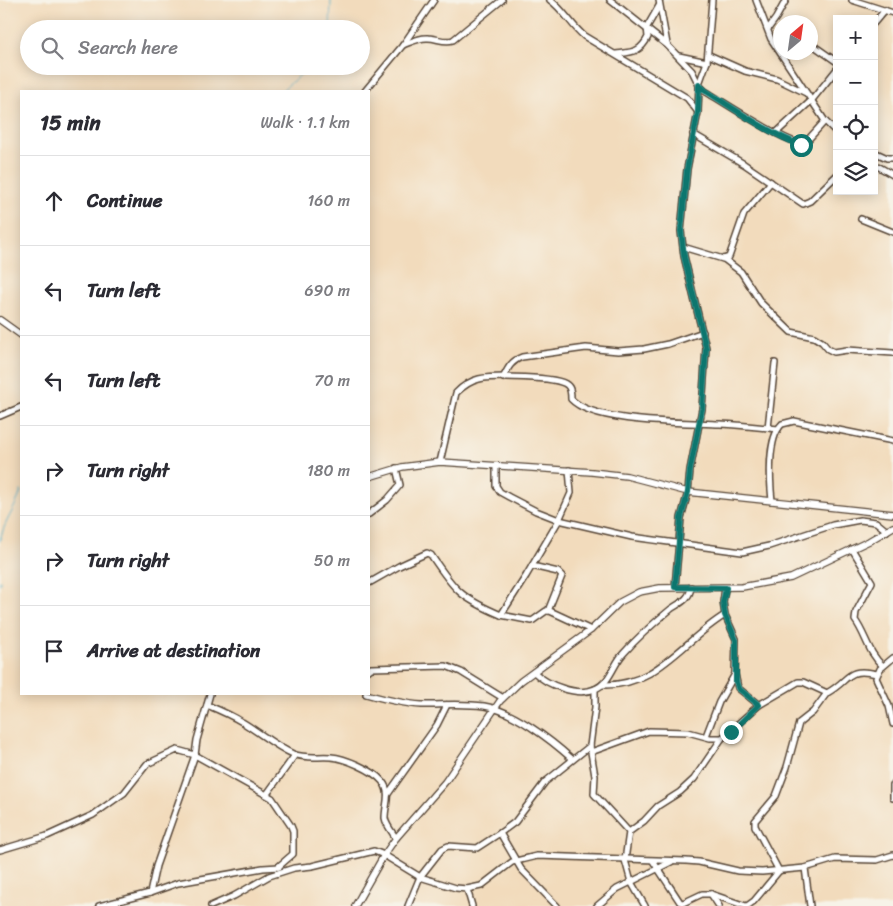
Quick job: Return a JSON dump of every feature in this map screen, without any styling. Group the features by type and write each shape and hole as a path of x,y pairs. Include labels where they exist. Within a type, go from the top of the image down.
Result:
{"street":[{"path":"366,90 403,45 434,0"},
{"path":"403,45 420,38 443,41 453,40 502,0"},
{"path":"610,0 667,44 692,71 699,85 710,94 776,133 801,145 805,144 825,121"},
{"path":"675,587 681,518 688,492 690,470 700,424 706,348 683,247 681,231 682,206 698,112 699,85 708,62 712,0"},
{"path":"756,0 771,39 825,121 833,129"},
{"path":"778,15 786,0"},
{"path":"852,0 893,13"},
{"path":"553,1 584,36 687,98 698,112"},
{"path":"616,54 640,49 648,37 646,28 659,3"},
{"path":"659,3 667,44"},
{"path":"878,18 885,10"},
{"path":"768,29 773,22"},
{"path":"818,48 834,60"},
{"path":"709,55 744,70 778,79 806,93"},
{"path":"678,56 708,62"},
{"path":"776,133 812,100 833,74"},
{"path":"693,134 744,164 803,204 810,201 833,179"},
{"path":"878,154 887,158 893,158"},
{"path":"878,166 893,175"},
{"path":"724,259 730,255 744,214 771,182"},
{"path":"861,219 893,232"},
{"path":"683,247 724,259 741,272 761,303 791,332 814,338 834,352 847,350 893,353"},
{"path":"0,320 20,334"},
{"path":"503,378 515,359 522,357 586,348 618,351 644,349 668,344 703,332"},
{"path":"768,428 775,363"},
{"path":"440,462 456,393 477,379 532,378 563,383 570,389 571,399 589,411 638,420 778,429"},
{"path":"0,416 20,407"},
{"path":"772,502 770,482 774,437 782,424 794,421 893,441"},
{"path":"370,476 396,468 440,462 569,470 627,476 688,492 893,514"},
{"path":"496,466 496,486 500,492 536,511 559,520 632,537 679,545 742,552 769,546 833,525 860,520 876,522 887,531"},
{"path":"370,513 388,500 400,485 396,468"},
{"path":"501,614 559,520 571,493 569,470"},
{"path":"355,906 396,838 444,782 503,698 517,685 591,630 620,602 639,592 675,587 726,588 758,585 791,578 852,550 893,527"},
{"path":"852,550 872,582 856,612 855,620 862,630 870,651 883,666"},
{"path":"370,582 427,553 431,555 458,592 482,607 501,614 532,621 548,611 562,576 558,572 532,566"},
{"path":"534,672 550,684 572,690 588,691 595,689 602,685 628,648 670,610 686,599 691,592 691,587"},
{"path":"726,588 723,602 725,615 736,640 735,674 738,688 759,705"},
{"path":"548,611 591,630"},
{"path":"602,685 622,684 646,676 725,615"},
{"path":"893,658 877,674 877,682 889,706 893,724"},
{"path":"370,670 446,666 461,672 503,698"},
{"path":"779,870 755,826 755,821 776,796 787,767 799,723 820,704 827,693 857,671 877,674"},
{"path":"706,736 719,702 735,674"},
{"path":"645,906 631,882 624,860 629,832 644,821 658,806 680,792 694,779 722,738 759,705 801,682 827,693"},
{"path":"595,689 590,749 595,776 594,796 629,832"},
{"path":"150,893 156,866 195,755 197,740 210,695"},
{"path":"370,695 420,705 484,706 495,708 529,726 572,759"},
{"path":"207,705 242,722 294,755 309,758 331,757 352,763 380,779 386,786 388,794 386,822 396,838"},
{"path":"388,794 437,725 447,705"},
{"path":"408,906 420,877 446,847 477,848 500,833 515,822 545,782 572,759 590,749 649,731 688,732 722,738"},
{"path":"0,850 47,836 93,815 124,793 147,764 164,758 176,750 195,755 267,794 276,804 293,831 293,854 278,867"},
{"path":"267,794 294,755"},
{"path":"893,784 893,798"},
{"path":"500,833 529,879 557,906"},
{"path":"211,906 234,896 269,876 286,870 312,866 374,851 420,877 456,888 467,889 481,886 506,866 516,861 537,856 699,862 752,872 806,868 835,858 878,860 893,855"},
{"path":"653,861 670,889 680,902 683,903 702,894 711,894 746,906 754,901 779,870"},
{"path":"597,906 617,889 672,861"},
{"path":"100,906 150,893 185,881 263,868 278,867 286,870"},
{"path":"806,868 810,906"},
{"path":"467,889 472,906"},
{"path":"711,894 719,906"}],"waterway":[{"path":"330,20 331,0"},
{"path":"282,90 300,75"},
{"path":"0,541 20,493"}],"route":[{"path":"731,732 759,705 738,688 736,681 736,640 725,615 723,602 726,588 675,587 681,518 688,492 690,470 702,409 706,348 684,256 681,231 687,169 698,112 699,85 752,119 792,142 801,145"}]}
